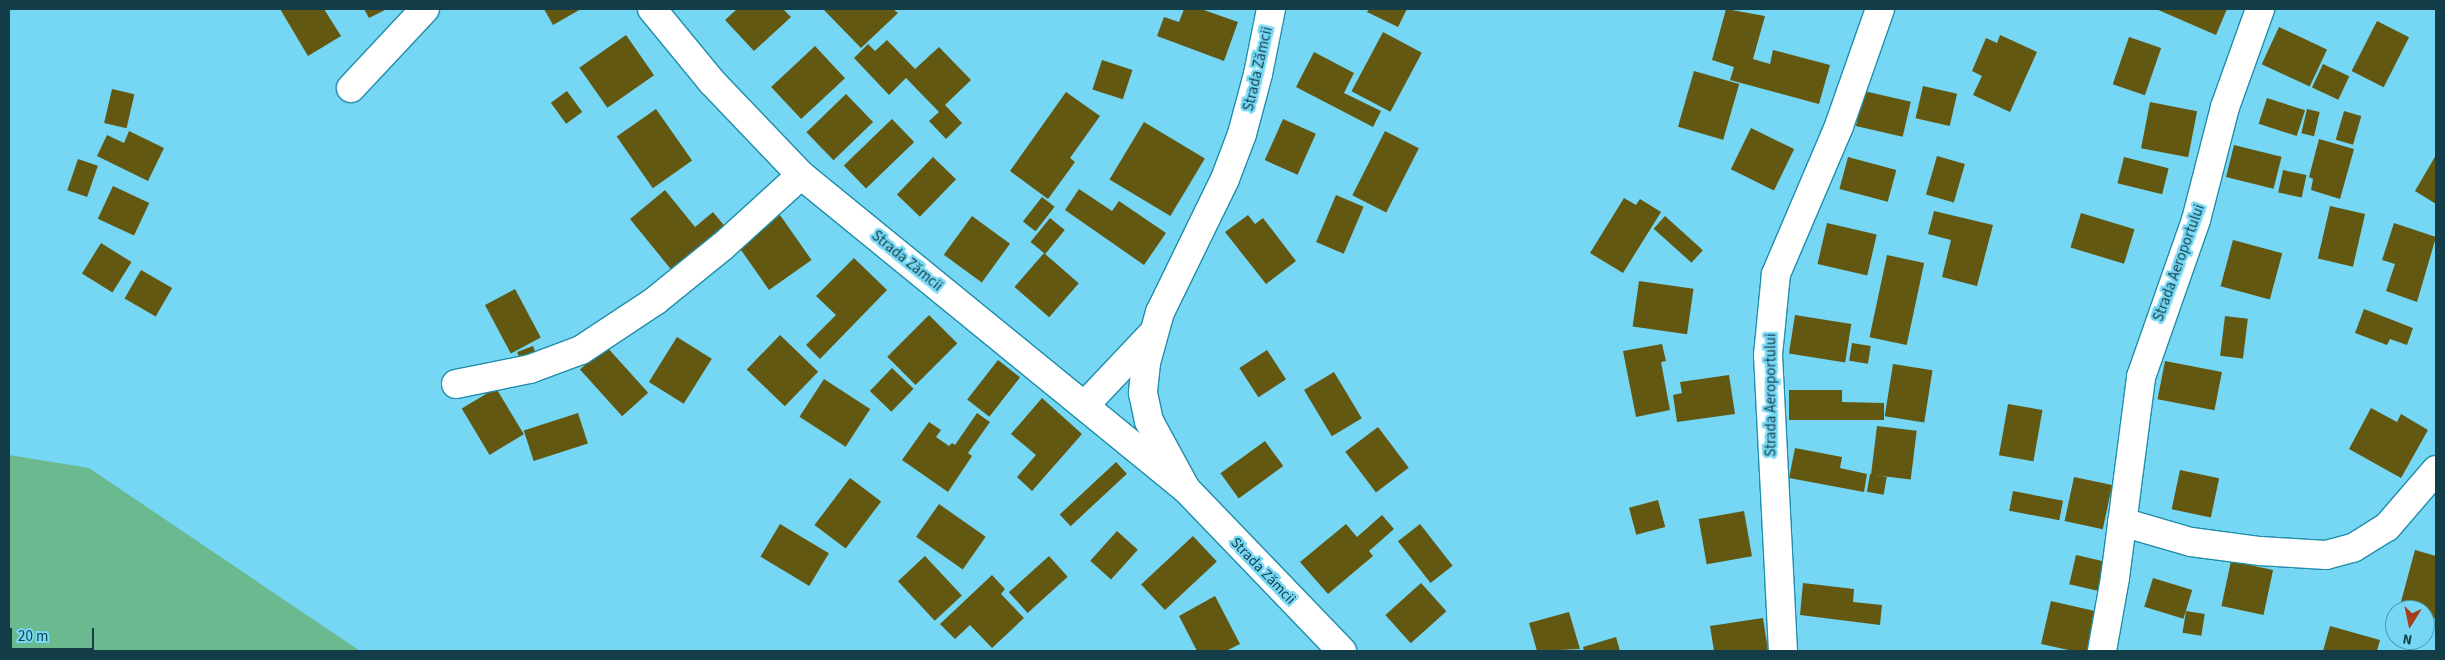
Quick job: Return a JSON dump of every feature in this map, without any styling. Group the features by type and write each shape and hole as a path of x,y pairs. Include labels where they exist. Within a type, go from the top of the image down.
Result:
{"street":[{"path":"351,88 425,9"},
{"name":"Strada Zămcii","path":"652,9 718,89 801,175 1186,489 1342,651"},
{"name":"Strada Zămcii","path":"1186,489 1149,421 1143,394 1146,363 1154,332 1225,179 1242,134 1258,74 1271,9"},
{"name":"Strada Aeroportului","path":"1783,651 1768,364 1776,274 1839,126 1880,9"},
{"name":"Strada Aeroportului","path":"2102,651 2122,522 2141,377 2196,220 2225,106 2260,9"},
{"path":"456,384 530,369 581,350 662,295 730,240 801,175"},
{"path":"1085,405 1154,332"},
{"path":"2122,522 2191,542 2260,551 2326,555 2352,548 2387,527 2436,470"}],"green space":[{"path":"9,455 89,468 360,651 9,651"}],"building":[{"path":"280,9 324,9 341,36 308,56"},
{"path":"364,9 387,9 369,18"},
{"path":"544,9 581,9 553,25"},
{"path":"737,9 783,9 791,17 754,51 725,20"},
{"path":"823,9 893,9 898,13 861,48"},
{"path":"1184,9 1201,9 1238,22 1224,61 1157,36 1164,17 1179,22"},
{"path":"1369,9 1407,9 1398,27 1367,12"},
{"path":"1726,9 1765,16 1753,59 1770,64 1773,50 1830,65 1819,104 1730,80 1734,67 1712,60"},
{"path":"2156,9 2227,9 2216,35"},
{"path":"2377,21 2409,37 2384,87 2352,71"},
{"path":"2279,27 2327,49 2310,87 2262,64"},
{"path":"1383,32 1422,53 1390,112 1352,91"},
{"path":"626,35 654,75 607,108 579,68"},
{"path":"2000,35 2037,52 2010,112 1973,95 1982,76 1972,71 1986,38 1997,43"},
{"path":"2129,37 2161,48 2145,95 2113,84"},
{"path":"887,40 915,69 939,47 971,80 945,105 962,123 946,139 929,121 939,112 906,78 889,95 854,58 868,44 875,51"},
{"path":"815,46 845,78 801,119 771,87"},
{"path":"1314,52 1354,73 1344,93 1381,111 1373,127 1296,87"},
{"path":"1102,60 1132,70 1123,99 1092,89"},
{"path":"2323,64 2349,76 2338,100 2312,88"},
{"path":"1694,71 1739,84 1723,140 1678,127"},
{"path":"1923,86 1957,94 1950,126 1916,118"},
{"path":"112,89 134,94 127,128 104,123"},
{"path":"567,91 582,112 566,124 551,103"},
{"path":"1864,91 1911,102 1903,137 1856,126"},
{"path":"1066,92 1100,116 1070,158 1075,162 1048,199 1010,171"},
{"path":"846,94 873,122 834,160 806,132"},
{"path":"2267,98 2305,110 2297,136 2259,124"},
{"path":"2150,102 2197,111 2188,157 2141,148"},
{"path":"656,109 692,161 653,188 617,137"},
{"path":"2307,109 2320,112 2314,136 2301,133"},
{"path":"2344,111 2361,116 2353,145 2336,140"},
{"path":"892,119 914,142 866,189 844,166"},
{"path":"1283,119 1316,134 1298,175 1265,160"},
{"path":"1144,122 1205,159 1170,216 1109,179"},
{"path":"1751,128 1794,149 1774,190 1731,169"},
{"path":"129,131 164,148 148,181 97,156 107,135 124,143"},
{"path":"1385,131 1419,148 1386,212 1352,195"},
{"path":"2319,139 2354,149 2340,199 2311,190 2313,179 2309,177"},
{"path":"2234,145 2282,157 2274,189 2226,177"},
{"path":"2436,155 2436,204 2415,191"},
{"path":"1937,156 1965,164 1954,202 1926,194"},
{"path":"933,157 956,179 920,217 897,194"},
{"path":"1848,157 1896,170 1888,202 1839,189"},
{"path":"2124,157 2169,168 2162,194 2117,183"},
{"path":"78,159 98,166 87,197 67,190"},
{"path":"2283,170 2306,175 2302,197 2278,192"},
{"path":"113,186 149,203 134,236 98,219"},
{"path":"1079,189 1112,211 1119,201 1166,233 1144,265 1065,210"},
{"path":"665,190 695,227 713,212 727,229 674,273 630,219"},
{"path":"1336,195 1364,207 1344,254 1316,242"},
{"path":"1042,197 1055,207 1036,231 1023,221"},
{"path":"1624,198 1636,205 1640,199 1661,212 1623,273 1590,253"},
{"path":"2330,206 2365,214 2353,267 2318,259"},
{"path":"1934,211 1993,225 1977,286 1942,277 1951,240 1928,234"},
{"path":"2081,213 2135,229 2124,264 2070,247"},
{"path":"780,215 812,260 769,290 737,245"},
{"path":"1248,215 1255,224 1263,218 1296,261 1266,284 1225,232"},
{"path":"972,216 1010,244 982,282 944,255"},
{"path":"1665,216 1703,250 1692,263 1654,229"},
{"path":"1050,218 1065,230 1045,254 1030,242"},
{"path":"1827,223 1877,234 1867,275 1818,264"},
{"path":"2394,223 2436,237 2417,302 2386,291 2395,264 2382,260"},
{"path":"2233,240 2282,253 2270,300 2221,286"},
{"path":"101,243 132,262 112,293 82,274"},
{"path":"1044,253 1079,283 1049,317 1014,287"},
{"path":"1887,255 1924,263 1907,345 1870,337"},
{"path":"854,258 887,290 820,359 806,345 836,315 816,296"},
{"path":"141,270 172,288 156,317 124,299"},
{"path":"1639,281 1693,289 1687,334 1633,327"},
{"path":"515,289 541,338 511,354 485,305"},
{"path":"2364,309 2413,328 2407,345 2390,339 2387,345 2355,333"},
{"path":"929,315 957,343 916,385 887,357"},
{"path":"1795,315 1851,324 1845,362 1789,354"},
{"path":"2225,316 2248,319 2243,359 2220,356"},
{"path":"780,335 818,372 785,406 747,370"},
{"path":"677,337 712,359 684,404 649,382"},
{"path":"1852,343 1871,346 1868,364 1849,361"},
{"path":"1662,344 1666,361 1661,362 1670,410 1636,417 1623,351"},
{"path":"533,346 536,354 520,360 517,352"},
{"path":"606,346 648,393 622,416 580,369"},
{"path":"1267,350 1286,379 1258,397 1239,368"},
{"path":"998,360 1020,377 989,417 967,399"},
{"path":"2165,361 2222,372 2214,410 2158,399"},
{"path":"1893,364 1933,370 1924,423 1885,416"},
{"path":"892,368 914,389 891,412 870,391"},
{"path":"1334,372 1362,418 1332,436 1304,390"},
{"path":"1729,375 1735,414 1677,422 1673,395 1682,393 1680,382"},
{"path":"824,379 870,409 846,447 799,417"},
{"path":"496,388 524,434 490,455 462,409"},
{"path":"1789,390 1842,390 1842,402 1884,403 1884,420 1789,420"},
{"path":"1042,398 1082,434 1032,491 1017,477 1036,455 1011,434"},
{"path":"2008,404 2042,410 2033,461 1999,455"},
{"path":"2371,408 2397,422 2401,414 2428,430 2401,478 2349,449"},
{"path":"578,413 588,443 534,461 524,431"},
{"path":"977,413 990,422 968,453 972,456 948,492 902,460 929,422 941,430 936,437 949,446 952,443 955,445"},
{"path":"1877,426 1917,431 1911,480 1871,475"},
{"path":"1378,427 1409,468 1376,492 1345,452"},
{"path":"1265,441 1283,466 1239,498 1221,473"},
{"path":"1795,448 1842,457 1840,468 1867,474 1864,492 1789,478"},
{"path":"1116,462 1127,474 1071,526 1060,515"},
{"path":"2180,470 2219,478 2211,517 2172,509"},
{"path":"1870,474 1887,477 1884,495 1867,492"},
{"path":"2074,477 2112,485 2103,529 2065,521"},
{"path":"850,478 881,501 846,549 814,525"},
{"path":"2013,491 2063,501 2059,520 2009,511"},
{"path":"1658,500 1665,527 1636,535 1629,508"},
{"path":"939,504 986,537 963,569 916,537"},
{"path":"1744,511 1752,556 1707,564 1699,519"},
{"path":"1382,515 1394,529 1369,551 1373,556 1328,594 1300,562 1346,524 1357,537"},
{"path":"780,524 829,553 809,586 760,557"},
{"path":"1420,524 1453,566 1431,583 1398,541"},
{"path":"1117,531 1138,550 1111,579 1090,561"},
{"path":"1193,536 1217,562 1165,610 1141,584"},
{"path":"2415,550 2436,556 2436,619 2435,600 2401,600"},
{"path":"2076,555 2112,563 2105,593 2069,584"},
{"path":"925,556 962,595 935,621 898,581"},
{"path":"1049,556 1068,577 1028,613 1009,592"},
{"path":"2231,561 2273,570 2263,615 2221,606"},
{"path":"992,575 1005,589 1001,594 1024,618 992,648 970,625 955,639 940,624"},
{"path":"2153,578 2192,590 2183,619 2144,607"},
{"path":"1421,583 1446,611 1411,643 1385,615"},
{"path":"1803,583 1854,589 1853,602 1882,605 1880,625 1800,615"},
{"path":"1215,596 1240,644 1226,651 1197,651 1179,616"},
{"path":"2051,601 2099,612 2090,651 2073,651 2041,644"},
{"path":"2186,611 2205,614 2201,636 2183,633"},
{"path":"1569,612 1580,649 1537,651 1529,623"},
{"path":"1763,618 1768,651 1714,651 1710,626"},
{"path":"2330,626 2380,640 2377,651 2323,651"},
{"path":"1616,637 1620,651 1584,651 1583,647"}]}
